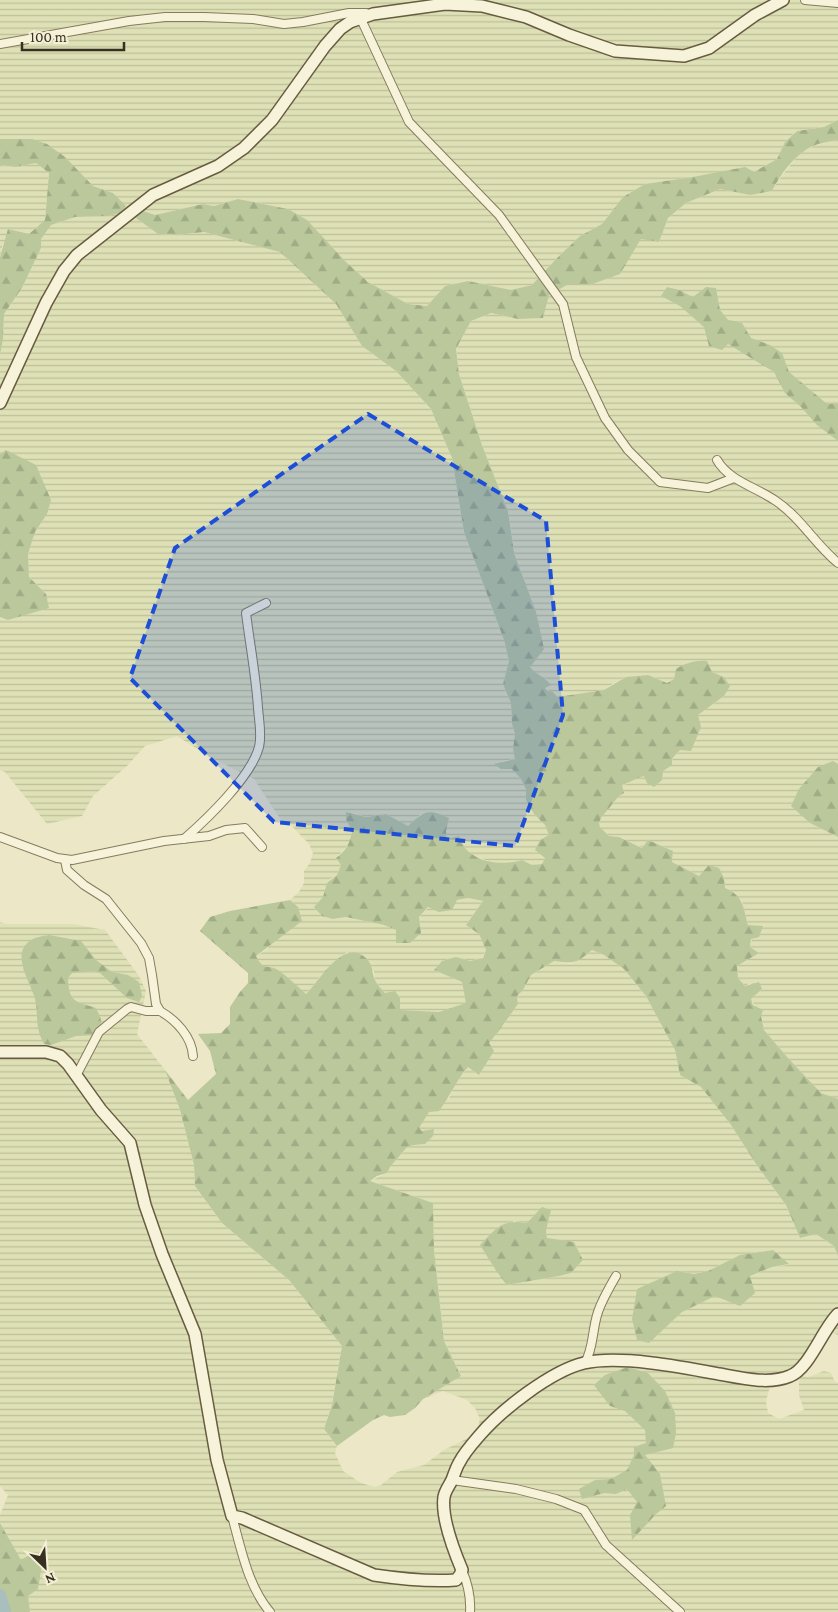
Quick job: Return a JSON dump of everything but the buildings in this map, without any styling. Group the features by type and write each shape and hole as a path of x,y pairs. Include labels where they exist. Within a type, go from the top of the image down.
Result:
{"street":[{"path":"0,403 46,303 64,271 76,255 153,195 218,166 244,148 272,120 325,46 340,29 350,22 373,14 446,4 482,6 526,17 569,35 616,51 684,56 708,48 755,15 783,0"},
{"path":"804,0 838,3"},
{"path":"0,44 129,21 165,17 214,17 284,24 349,13 373,14"},
{"path":"360,17 409,122 499,215 563,304 576,357 605,418 628,450 660,482 708,488 734,478"},
{"path":"717,460 720,466 734,478 762,492 793,514 826,553 838,563"},
{"path":"184,839 222,803 242,777 259,747 260,736 256,683 246,613 266,602"},
{"path":"0,837 65,860 78,860 164,841 209,836 226,830 245,828 262,847"},
{"path":"65,860 67,870 84,885 106,899 141,943 148,958 156,1004 160,1011 176,1023 190,1042 193,1056"},
{"path":"76,1076 99,1032 126,1009 132,1007 146,1011 160,1011"},
{"path":"0,1052 46,1052 60,1056 68,1064 101,1110 130,1143 145,1205 162,1254 195,1334 217,1460 248,1572 270,1612"},
{"path":"584,1363 591,1350 597,1313 607,1290 616,1276"},
{"path":"470,1612 471,1602 467,1582 445,1515 444,1498 458,1464 468,1449 494,1421 532,1390 570,1368 584,1363 611,1361 642,1362 744,1378 781,1379 790,1376 802,1367 838,1314"},
{"path":"452,1480 516,1489 556,1499 584,1510 606,1545 680,1612"},
{"path":"232,1516 242,1518 374,1575 397,1579 448,1580 458,1578 462,1570"}],"highlighted area":[{"path":"368,414 546,521 563,715 515,846 274,822 130,678 175,548"}],"green space":[{"path":"0,0 838,0 838,120 824,127 796,131 785,142 777,159 754,172 693,177 645,184 623,197 602,224 580,236 532,285 511,290 468,281 445,286 427,306 408,304 368,282 288,209 238,199 214,206 203,204 155,215 140,211 136,218 158,234 176,235 204,232 280,252 336,304 362,346 396,371 431,409 452,458 464,532 504,640 509,661 503,684 511,703 512,724 515,734 513,749 515,759 502,761 501,769 512,769 521,779 526,789 526,800 534,814 545,825 549,835 545,858 542,864 532,865 522,860 510,864 496,864 470,854 461,843 447,840 446,831 421,814 408,826 386,814 366,817 353,813 346,820 352,830 349,844 336,858 341,865 337,875 330,879 323,897 333,919 346,917 384,925 396,930 396,943 410,943 420,927 419,917 429,907 468,898 483,901 466,925 479,934 486,950 482,958 470,961 456,957 442,961 434,970 462,982 467,1004 439,1012 400,1010 400,998 385,993 375,981 374,971 347,952 322,974 306,994 276,969 260,965 255,957 267,949 298,907 290,900 299,892 304,883 304,871 310,863 313,853 309,844 287,821 281,820 254,779 210,757 177,736 145,746 128,765 93,796 82,816 47,824 5,772 0,770 0,617 9,620 46,594 29,577 28,554 35,532 47,514 6,450 0,454 0,354 3,340 4,314 22,288 41,248 40,239 51,225 75,217 109,216 120,213 113,193 93,186 32,139 0,139"},
{"path":"838,120 838,140 818,144 803,152 785,170 772,191 750,195 720,189 686,203 668,218 659,242 641,239 620,274 590,285 567,285 549,295 543,318 518,319 491,313 471,321 456,349 459,374 482,445 508,511 514,553 536,612 544,649 530,667 551,685 545,688 553,692 557,697 604,690 626,677 648,675 667,683 674,679 676,669 691,662 703,661 707,661 712,672 724,677 730,686 724,696 698,715 701,727 691,751 680,750 672,759 672,765 663,771 662,780 654,787 647,783 644,776 622,785 624,793 619,796 599,823 600,827 609,836 619,837 642,848 648,840 673,851 672,862 699,876 709,865 719,868 724,878 725,888 736,895 742,903 748,925 763,926 759,937 751,939 750,947 759,953 737,966 738,978 745,986 759,982 762,989 751,999 753,1005 763,1010 761,1016 764,1030 821,1093 838,1099 838,1256 834,1246 816,1234 800,1238 786,1205 731,1125 701,1087 680,1075 675,1050 646,996 624,969 604,955 592,950 575,962 554,961 531,975 523,990 517,996 518,1004 489,1043 494,1051 479,1075 468,1067 439,1111 429,1112 419,1128 422,1131 434,1129 433,1136 425,1144 407,1147 387,1173 377,1176 370,1181 433,1203 434,1250 444,1341 461,1376 423,1399 405,1415 390,1417 384,1415 373,1420 337,1446 324,1429 332,1405 342,1346 289,1280 222,1223 195,1186 194,1165 180,1110 165,1070 188,1100 216,1074 210,1051 198,1034 221,1033 230,1024 230,1007 248,983 248,973 200,931 210,917 230,911 290,900 298,907 302,921 256,956 261,964 278,970 306,994 325,971 341,956 358,953 369,961 376,982 385,993 395,991 400,998 400,1010 439,1012 466,1003 462,982 434,970 442,961 456,957 470,961 483,958 486,950 479,934 466,925 483,901 468,898 457,900 452,910 439,912 428,907 419,917 421,933 410,943 396,943 396,930 384,925 346,917 333,919 322,916 314,907 323,897 327,883 337,875 341,865 336,858 345,849 351,835 352,830 346,820 346,812 366,817 386,814 408,826 422,814 431,812 442,815 449,818 446,831 447,839 459,836 469,852 476,857 494,862 504,863 522,860 532,865 542,864 545,858 535,850 540,840 549,835 545,825 534,814 526,800 526,789 521,779 512,769 501,769 494,764 515,759 513,749 515,734 512,724 511,703 503,684 509,661 504,640 464,532 452,458 431,409 396,371 362,346 336,304 280,252 204,232 176,235 158,234 136,218 140,210 155,215 203,204 214,206 238,199 288,209 307,220 345,261 368,282 408,304 427,306 445,286 468,281 511,290 532,285 580,236 602,224 623,197 645,184 745,167 754,172 777,159 785,142 797,131 824,127"},
{"path":"0,139 32,139 47,144 65,157 93,186 113,193 126,206 120,213 109,216 75,217 51,225 41,239 41,248 22,288 4,314 3,340 0,354 0,257 8,229 29,234 45,220 49,173 36,163 16,167 0,165"},
{"path":"838,140 838,764 833,761 810,823 838,837 838,1099 836,1099 821,1093 764,1030 761,1016 751,999 762,989 750,983 745,986 738,978 737,966 759,953 750,947 755,925 748,925 742,901 725,888 724,878 699,876 672,862 673,851 648,840 643,848 619,837 609,836 600,827 601,818 619,796 622,785 635,778 663,771 680,750 698,715 724,696 724,677 712,672 674,679 667,683 648,675 626,677 604,690 557,697 544,687 550,685 548,680 536,675 530,667 536,612 514,553 508,511 482,445 459,374 456,349 471,321 491,313 518,319 543,318 548,295 567,285 590,285 620,274 641,238 659,242 668,218 686,203 720,189 750,195 772,191 798,155 817,144"},
{"path":"36,163 49,173 45,220 29,234 3,243 0,257 0,165 16,167"},
{"path":"667,287 679,290 693,297 706,287 716,288 720,310 728,320 742,323 751,338 770,345 782,353 789,372 827,404 838,404 838,441 817,425 785,393 774,372 728,344 722,350 709,346 704,327 680,306 661,296"},
{"path":"6,450 36,465 51,500 47,514 35,532 28,554 29,577 46,594 49,608 8,620 0,617 0,454"},
{"path":"833,761 838,764 838,837 810,823 791,806 799,789 818,767"},
{"path":"0,922 7,924 73,924 105,930 139,976 146,991 137,1034 165,1070 180,1110 194,1165 195,1186 222,1223 289,1280 342,1346 332,1405 324,1429 337,1446 335,1453 343,1471 361,1483 375,1487 381,1485 397,1472 424,1465 444,1450 476,1434 480,1419 475,1408 467,1400 443,1391 423,1399 461,1375 444,1341 434,1250 433,1203 370,1181 387,1173 407,1147 425,1144 422,1131 418,1128 429,1112 449,1098 455,1084 468,1067 479,1075 493,1051 488,1043 518,1004 517,996 523,990 531,975 554,961 570,964 592,950 604,955 624,969 646,996 661,1022 675,1050 680,1075 701,1087 731,1125 786,1205 800,1238 816,1234 834,1246 838,1256 838,1335 825,1330 801,1367 772,1379 766,1401 768,1413 779,1419 804,1410 799,1395 799,1380 802,1376 808,1377 824,1371 831,1373 835,1382 838,1383 838,1612 30,1612 21,1560 0,1523 0,1515 8,1495 0,1486","holes":["513,1221 527,1223 546,1230 547,1239 574,1242 583,1260 571,1273 507,1285","773,1250 788,1265 772,1267 750,1276 682,1312 649,1343 677,1271 694,1274 708,1271 740,1255"]},
{"path":"49,935 81,941 96,960 112,972 128,975 139,982 142,996 139,1002 127,998 100,973 93,971 72,973 68,978 72,997 78,1002 96,1008 101,1019 100,1028 96,1035 76,1036 51,1045 44,1044 38,1026 35,999 22,961 22,953 24,947 32,940"},
{"path":"542,1207 551,1210 546,1230 547,1238 574,1242 583,1260 571,1273 507,1285 480,1245 500,1226 511,1222 527,1223"},
{"path":"773,1250 789,1264 772,1267 750,1276 755,1293 740,1306 715,1296 682,1312 649,1343 637,1340 632,1319 637,1289 677,1271 694,1274 708,1271 740,1255"},
{"path":"628,1367 648,1373 665,1391 675,1413 676,1433 673,1448 645,1455 660,1474 666,1506 632,1540 630,1515 637,1502 627,1489 616,1494 604,1493 582,1499 579,1489 595,1480 611,1479 627,1470 634,1455 634,1447 646,1443 645,1430 625,1411 610,1406 594,1385 605,1375"},
{"path":"0,1523 21,1560 33,1553 43,1559 38,1589 28,1596 30,1612 0,1612"}],"waterway":[{"path":"0,1595 5,1612"}]}
